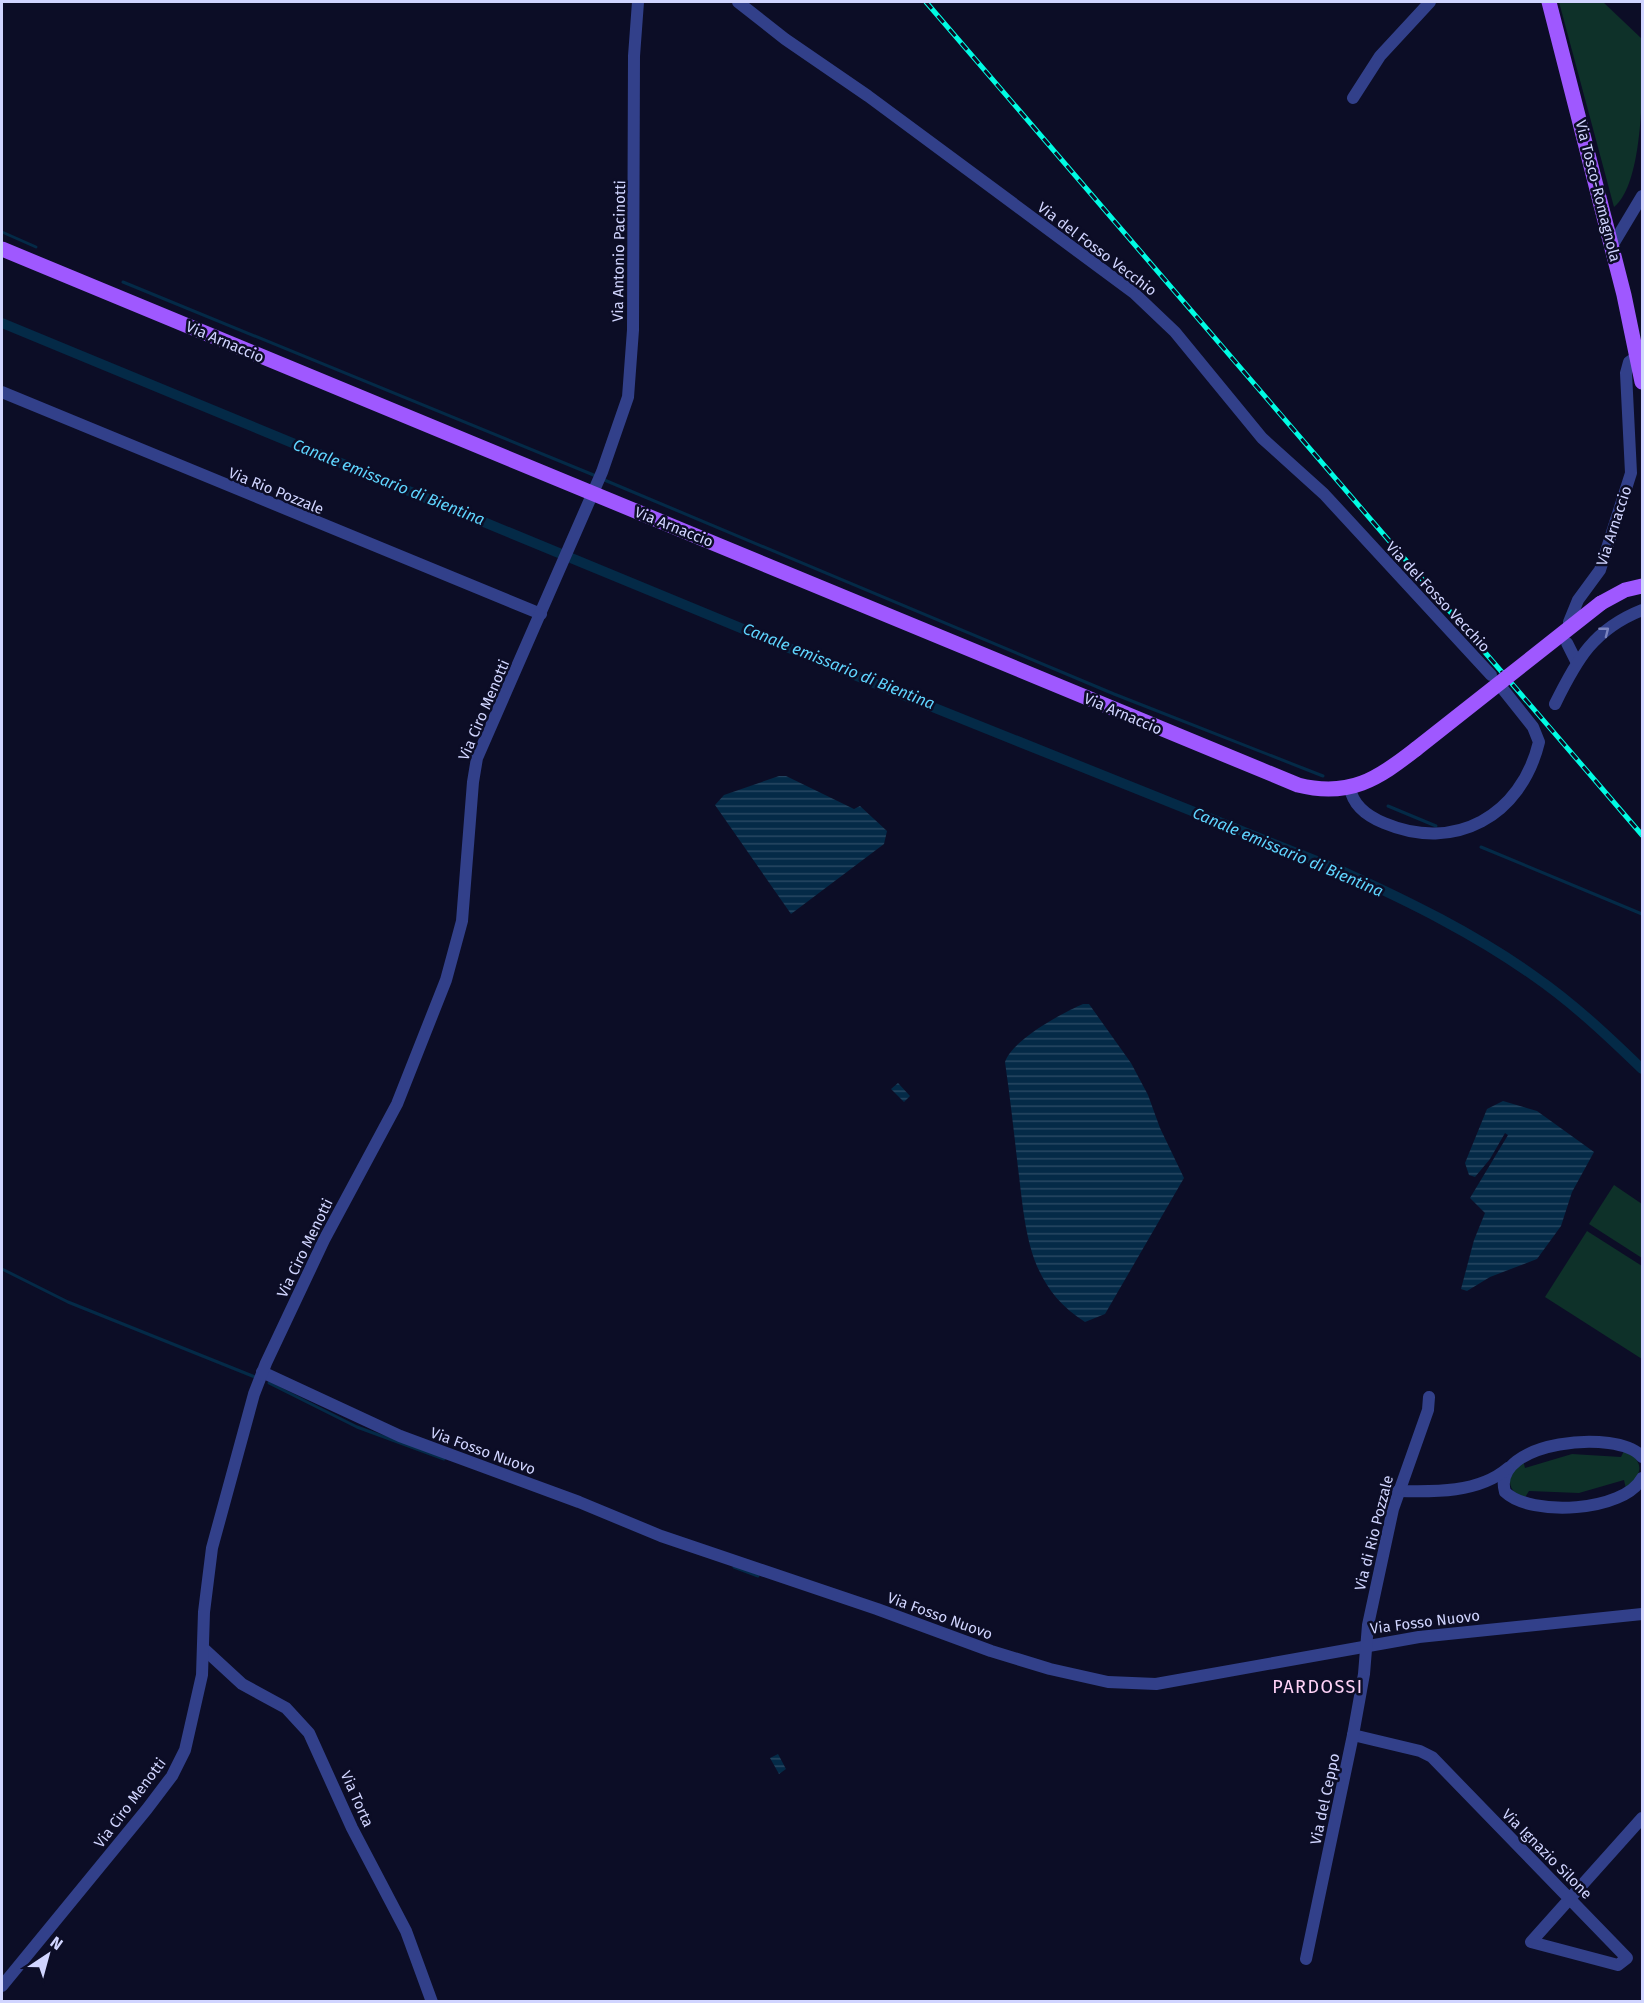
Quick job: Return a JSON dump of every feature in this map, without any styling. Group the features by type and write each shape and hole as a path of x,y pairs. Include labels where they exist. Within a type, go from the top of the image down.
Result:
{"main road":[{"name":"Via Tosco-Romagnola","path":"1549,2 1612,246 1642,382"},
{"name":"Via Arnaccio","path":"2,249 597,482 1282,779 1316,789 1350,788 1386,772 1601,603 1625,590 1642,585"}],"street":[{"name":"Via Antonio Pacinotti","path":"597,482 625,407 631,369 634,56 638,2"},
{"name":"Via del Fosso Vecchio","path":"738,2 784,39 868,96 1147,305 1181,340 1262,438 1324,494 1491,675"},
{"path":"1353,98 1380,56 1430,2"},
{"path":"1612,246 1642,196"},
{"name":"Via Arnaccio","path":"1569,622 1578,600 1600,570 1628,482 1632,462 1626,373 1629,362 1638,356"},
{"name":"Via Rio Pozzale","path":"2,392 541,614"},
{"name":"Via Ciro Menotti","path":"2,1986 133,1826 177,1767 185,1750 198,1703 204,1648 204,1612 216,1532 262,1372 324,1240 391,1117 413,1069 446,980 462,921 477,758 597,482"},
{"path":"1556,704 1576,661 1606,629 1642,610"},
{"path":"1567,643 1576,661"},
{"path":"1350,788 1354,801 1361,809 1404,831 1425,835 1462,830 1488,818 1506,804 1519,786 1537,749 1537,734 1502,688"},
{"name":"Via Fosso Nuovo","path":"262,1372 400,1436 579,1502 661,1536 877,1609 991,1651 1075,1676 1119,1684 1156,1684 1419,1637 1642,1614"},
{"name":"Via di Rio Pozzale","path":"1367,1645 1373,1601 1398,1491 1428,1410 1429,1397"},
{"path":"1398,1491 1423,1492 1477,1485 1492,1480 1529,1453 1571,1443 1614,1443 1628,1447 1642,1455"},
{"path":"1505,1492 1503,1482 1508,1468"},
{"path":"1477,1485 1505,1492 1520,1503 1529,1505 1578,1507 1621,1496 1642,1480"},
{"name":"Via del Ceppo","path":"1305,1959 1353,1735 1367,1645"},
{"name":"Via Torta","path":"204,1648 242,1684 286,1708 309,1732 352,1828 406,1931 432,2001"},
{"name":"Via Ignazio Silone","path":"1353,1735 1420,1750 1432,1757 1569,1897 1627,1958 1618,1965 1531,1942 1569,1897"},
{"path":"1569,1897 1642,1818"}],"green space":[{"path":"1559,2 1603,2 1642,39 1640,130 1636,154 1624,195 1614,207"},
{"path":"1614,1185 1642,1204 1642,1258 1589,1224"},
{"path":"1587,1231 1642,1266 1642,1359 1545,1297"},
{"path":"1625,1449 1636,1459 1639,1468 1636,1478 1626,1489 1624,1480 1579,1493 1529,1491 1524,1499 1514,1491 1510,1482 1510,1472 1523,1460 1525,1468 1572,1454 1621,1457"}],"water":[{"path":"779,776 786,776 854,809 860,806 887,831 884,844 791,914 715,805 724,795"},
{"path":"1083,1004 1089,1004 1131,1063 1148,1095 1160,1128 1184,1178 1105,1314 1085,1322 1051,1291 1040,1273 1033,1254 1027,1234 1005,1062 1017,1045 1027,1036"},
{"path":"898,1083 910,1096 904,1102 891,1089"},
{"path":"1503,1101 1537,1111 1594,1152 1572,1192 1561,1226 1537,1259 1490,1277 1467,1291 1461,1289 1474,1240 1485,1213 1470,1198 1508,1135 1505,1133 1490,1159 1475,1177 1469,1175 1465,1163 1487,1109"},
{"path":"778,1754 786,1769 779,1774 770,1758"}],"waterway":[{"path":"2,232 36,247"},
{"path":"123,282 596,476"},
{"name":"Canale emissario di Bientina","path":"2,323 910,698 1344,872 1442,920 1512,961 1576,1009 1642,1069"},
{"path":"602,479 1114,694 1323,776"},
{"path":"1388,806 1436,826"},
{"path":"1481,847 1642,914"},
{"path":"2,1269 68,1302 255,1377"},
{"path":"269,1383 357,1427 444,1459"},
{"path":"734,1567 758,1576"}],"railway":[{"path":"926,2 1642,835"}],"district":[{"name":"PARDOSSI","path":"1318,1687"}]}
